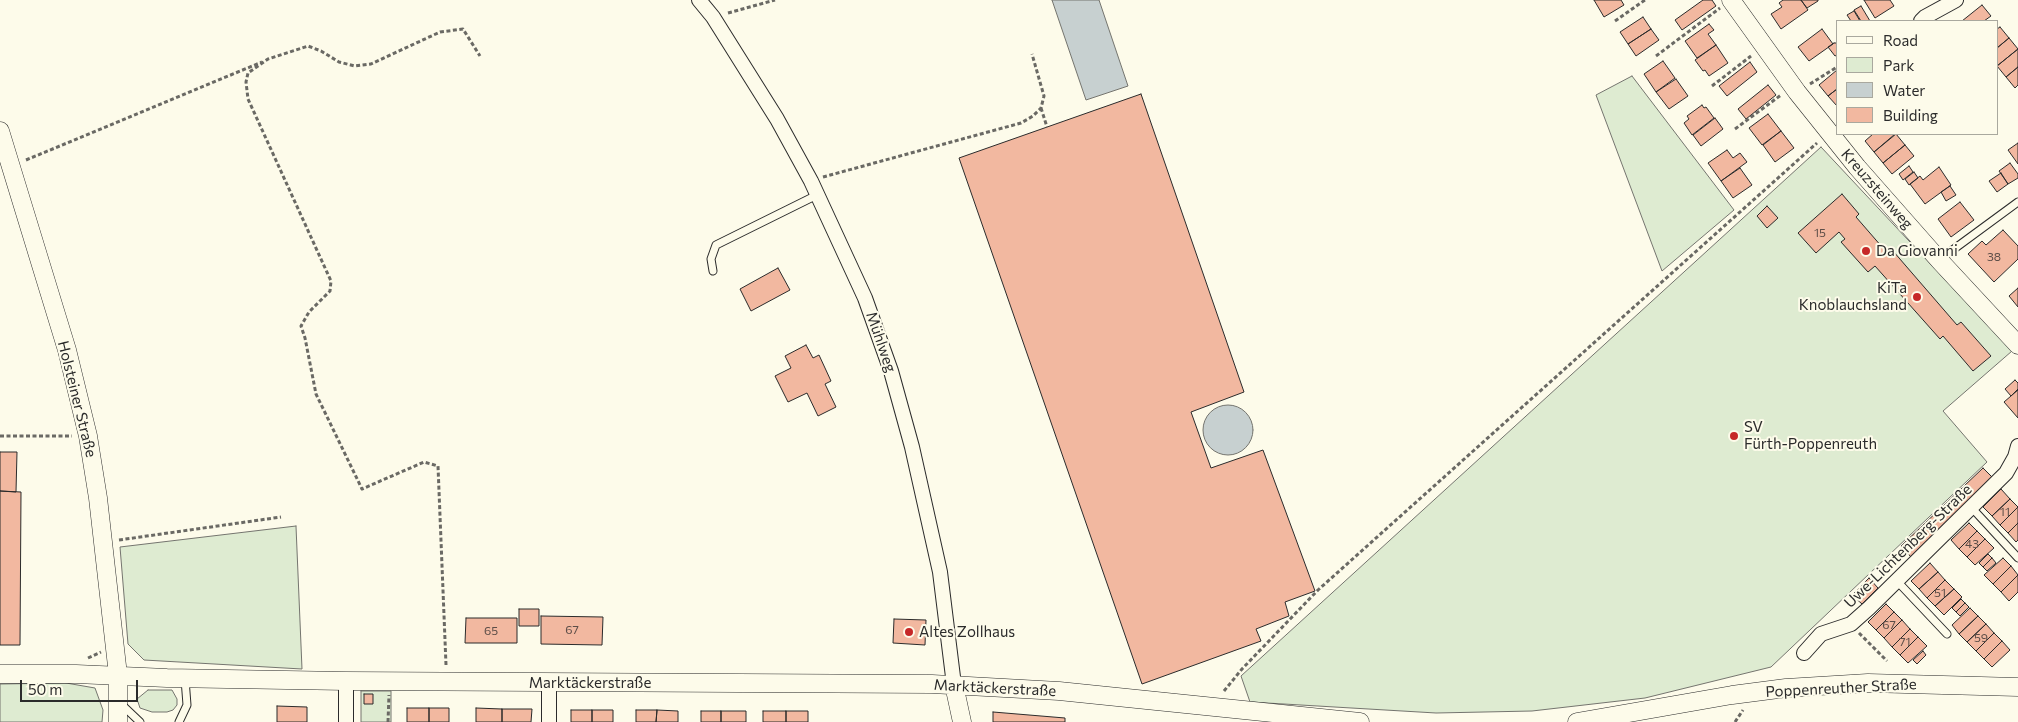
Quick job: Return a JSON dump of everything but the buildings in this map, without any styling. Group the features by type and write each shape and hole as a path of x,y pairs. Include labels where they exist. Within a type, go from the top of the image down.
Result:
{"street":[{"name":"Mühlweg","path":"699,0 713,18 777,119 817,195 865,298 891,371 912,447 940,572 954,685 962,722"},
{"name":"Kreuzsteinweg","path":"1731,0 1763,46 1829,132 1939,260 2018,345"},
{"path":"1922,20 1956,0"},
{"name":"Holsteiner Straße","path":"0,131 81,401 88,436 103,542 118,675 120,703 118,722"},
{"name":"Uwe-Lichtenberg-Straße","path":"1804,653 1821,634 1851,624 2006,472 2015,457 2018,446"},
{"name":"Marktäckerstraße","path":"0,674 549,683 862,682 1059,691 1212,707"},
{"path":"346,681 346,722"},
{"path":"549,683 549,722"},
{"name":"Poppenreuther Straße","path":"1577,722 1732,695 1786,688 1868,683 2018,686"},
{"path":"1212,707 1360,722"}],"lane":[{"path":"714,271 711,258 716,245 817,195"},
{"path":"1939,260 2018,202"},
{"path":"1971,507 2018,558"},
{"path":"1896,580 1947,634"},
{"path":"179,722 186,704 185,678"},
{"path":"120,703 140,722"}],"path":[{"path":"713,18 775,0"},
{"path":"1615,20 1645,0"},
{"path":"1656,56 1731,0"},
{"path":"11,166 268,59 308,46 321,51 339,62 355,66 371,64 440,32 463,29 480,56"},
{"path":"1712,86 1763,46"},
{"path":"810,181 1020,123 1033,116 1041,108 1044,96 1032,54"},
{"path":"268,59 248,73 246,82 248,99 331,281 330,291 308,312 301,326 316,394 362,489 424,462 438,466 445,681"},
{"path":"1735,129 1795,89 1836,68"},
{"path":"1041,108 1047,127"},
{"path":"1212,707 1242,669 1318,590 1829,132"},
{"path":"0,436 88,436"},
{"path":"103,542 281,517"},
{"path":"1851,624 1887,661"},
{"path":"388,681 388,722"}],"green space":[{"path":"1632,76 1734,210 1662,271 1596,95"},
{"name":"SV Fürth-Poppenreuth","path":"1821,147 2012,351 1943,411 1987,462 1771,667 1645,698 1532,711 1436,713 1250,702 1241,676"},
{"path":"296,526 302,669 144,660 128,644 120,547"},
{"path":"66,683 95,688 103,710 102,722 0,722 0,684"},
{"path":"148,690 172,690 177,699 177,705 173,710 167,712 152,712 140,708 137,699"},
{"path":"361,691 391,691 391,722 361,722"}],"water":[{"path":"1052,0 1099,0 1128,86 1086,100"},
{"path":"1228,405 1246,412 1253,430 1246,448 1228,455 1210,448 1203,430 1210,412"}],"place":[{"name":"Da Giovanni","path":"1866,251"},
{"name":"KiTa Knoblauchsland","path":"1917,297"},
{"name":"SV Fürth-Poppenreuth","path":"1734,436"},
{"name":"Altes Zollhaus","path":"909,632"}]}
